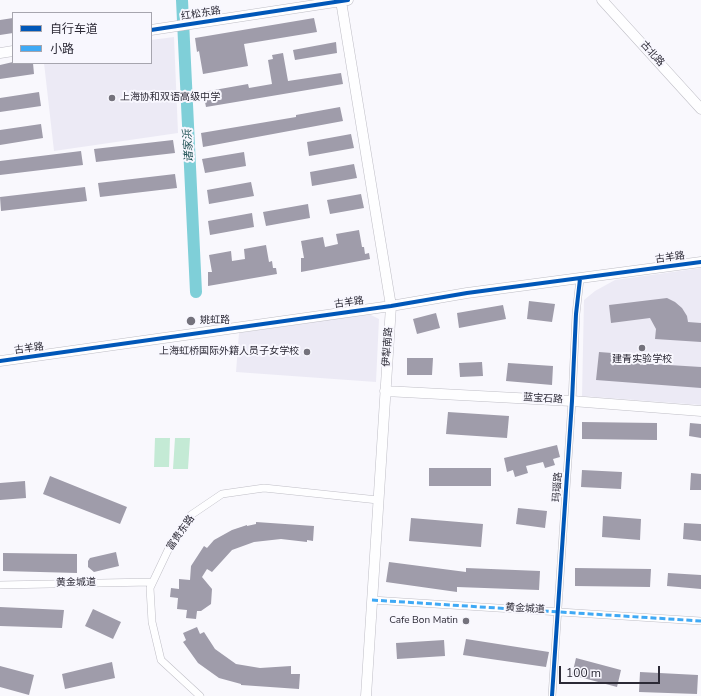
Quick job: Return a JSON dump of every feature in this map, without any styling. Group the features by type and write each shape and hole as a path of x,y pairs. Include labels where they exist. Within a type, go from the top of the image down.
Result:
{"street":[{"name":"红松东路","path":"152,30 344,0"},
{"name":"伊犁南路","path":"344,0 391,306 366,696"},
{"name":"古北路","path":"602,0 701,109"},
{"path":"0,53 12,51"},
{"name":"古羊路","path":"0,361 391,306 467,292 580,279 701,262"},
{"name":"玛瑙路","path":"552,696 572,401 576,314 580,279"},
{"name":"蓝宝石路","path":"385,390 572,401 701,411"},
{"name":"富贵东路","path":"200,696 161,660 152,622 150,588 151,582 169,548 192,515 222,494 264,488 378,500"},
{"name":"黄金城道","path":"0,585 151,582"},
{"name":"黄金城道","path":"372,600 701,621"}],"shaded area":[{"name":"上海协和双语高级中学","path":"174,37 178,133 54,151 44,64 152,64 152,40"},
{"name":"建青实验学校","path":"701,268 701,405 582,396 584,300 595,291 615,280"},
{"name":"上海虹桥国际外籍人员子女学校","path":"369,314 379,319 376,382 236,372 239,333"}],"green space":[{"path":"155,438 170,438 169,467 154,467"},
{"path":"175,438 190,438 188,469 173,469"}],"building":[{"path":"12,18 12,33 0,35 0,20"},
{"path":"314,18 317,32 244,44 248,66 203,74 195,38"},
{"path":"336,42 337,53 295,60 293,50"},
{"path":"283,53 288,81 341,73 343,84 206,107 203,92 248,84 249,88 272,84 268,60 273,59 272,55"},
{"path":"12,62 12,64 33,64 34,74 0,79 0,65"},
{"path":"39,92 41,106 0,112 0,98"},
{"path":"340,107 343,121 203,147 201,133 296,117 296,115"},
{"path":"41,124 43,138 0,145 0,130"},
{"path":"351,134 354,148 309,156 307,142"},
{"path":"173,140 175,153 96,162 94,149"},
{"path":"81,151 83,165 0,175 0,161"},
{"path":"244,152 246,166 205,173 202,159"},
{"path":"354,164 357,178 312,186 310,172"},
{"path":"175,174 177,188 100,197 98,183"},
{"path":"251,182 254,196 209,204 207,190"},
{"path":"85,187 87,201 1,211 0,197"},
{"path":"361,194 364,208 330,214 327,200"},
{"path":"308,204 310,218 266,226 263,212"},
{"path":"252,213 254,227 210,235 208,221"},
{"path":"359,230 362,247 364,247 365,254 369,253 370,259 301,272 301,258 304,258 301,241 323,237 325,247 338,244 336,234"},
{"path":"266,245 269,262 272,261 273,268 276,268 277,274 208,286 208,272 212,272 209,255 231,251 232,261 245,259 244,249"},
{"path":"667,298 682,308 687,316 688,322 701,323 701,342 655,339 656,329 650,318 611,323 609,305"},
{"path":"529,301 555,304 552,322 527,319"},
{"path":"503,305 506,319 459,328 457,313"},
{"path":"436,313 440,328 417,334 413,319"},
{"path":"599,352 638,355 637,363 701,367 701,388 596,380"},
{"path":"407,358 433,358 432,375 407,375"},
{"path":"482,362 483,376 460,377 459,363"},
{"path":"508,363 553,366 552,385 506,381"},
{"path":"448,412 509,416 507,438 446,434"},
{"path":"582,422 657,423 657,440 582,439"},
{"path":"690,423 701,424 701,438 689,436"},
{"path":"557,445 560,457 553,459 555,465 545,468 543,462 526,466 528,473 515,477 513,470 507,472 504,458"},
{"path":"429,468 491,468 491,486 429,486"},
{"path":"582,470 622,472 621,489 581,487"},
{"path":"691,473 701,474 701,490 690,490"},
{"path":"50,476 127,507 120,524 43,494"},
{"path":"25,481 26,498 0,500 0,483"},
{"path":"518,508 547,511 545,528 516,524"},
{"path":"603,516 641,519 640,540 602,537"},
{"path":"411,518 483,524 481,547 409,541"},
{"path":"256,522 314,526 313,541 307,540 307,542 281,539 254,542 232,550 212,572 207,569 202,577 212,589 211,604 201,611 197,611 196,619 186,618 187,610 177,609 178,598 170,597 171,588 179,589 179,579 190,580 191,566 204,546 207,548 214,540 232,530 247,525 256,524"},
{"path":"684,523 701,524 701,541 683,539"},
{"path":"116,552 119,566 94,572 88,567 88,561 90,558"},
{"path":"3,553 77,554 77,573 3,571"},
{"path":"389,562 466,572 466,568 540,571 539,590 457,587 457,592 386,582"},
{"path":"575,568 651,569 650,587 575,586"},
{"path":"668,573 701,575 701,589 667,586"},
{"path":"0,607 64,610 62,628 0,626"},
{"path":"93,609 121,622 113,639 85,626"},
{"path":"197,627 200,634 204,632 215,649 236,664 260,668 291,666 291,674 300,674 299,689 241,685 219,678 198,663 183,642 186,640 183,633"},
{"path":"466,639 549,652 546,667 463,655"},
{"path":"444,640 445,656 397,659 396,643"},
{"path":"576,658 621,670 617,687 572,675"},
{"path":"112,662 115,678 65,689 62,674"},
{"path":"0,666 34,675 29,695 0,687"},
{"path":"640,672 698,675 697,694 639,692"}],"waterway":[{"name":"诸家浜","path":"182,0 196,292"}],"marked path":[{"path":"372,600 701,621"}],"cycle path":[{"path":"152,30 348,0"},
{"path":"0,361 391,306 467,293 701,262"},
{"path":"552,696 572,401 576,314 580,279"}],"place":[{"name":"上海协和双语高级中学","path":"112,98"},
{"name":"姚虹路","path":"191,321"},
{"name":"建青实验学校","path":"642,348"},
{"name":"上海虹桥国际外籍人员子女学校","path":"307,352"},
{"name":"Cafe Bon Matin","path":"466,621"}]}
